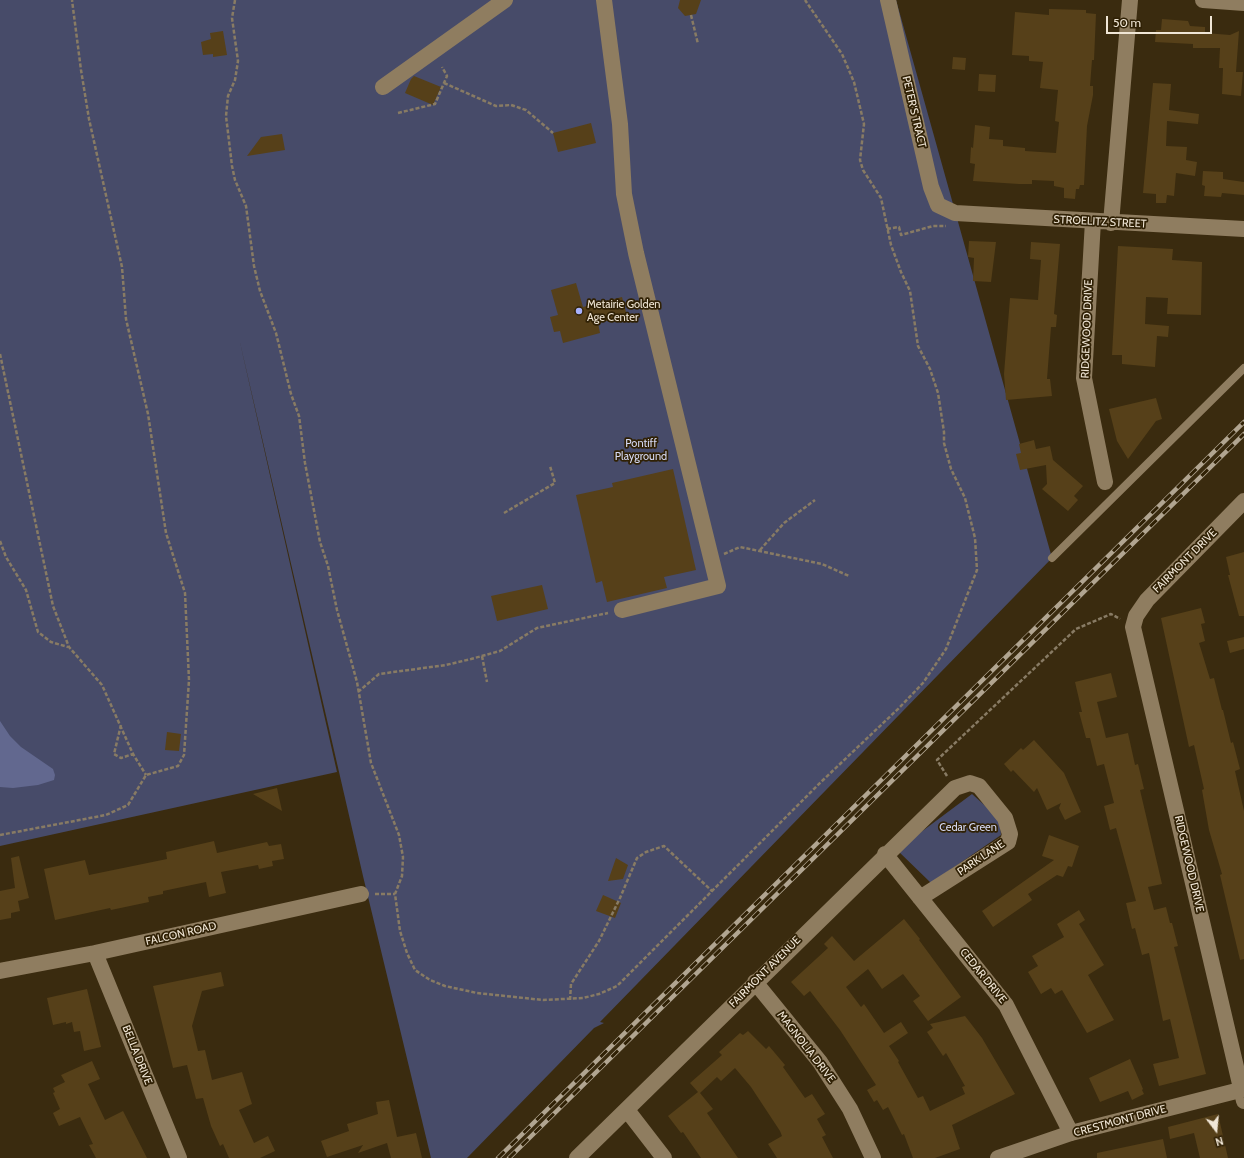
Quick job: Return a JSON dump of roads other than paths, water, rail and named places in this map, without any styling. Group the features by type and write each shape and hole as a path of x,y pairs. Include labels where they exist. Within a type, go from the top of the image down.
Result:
{"street":[{"path":"383,87 504,0"},
{"path":"604,0 620,124 624,194 636,253 718,586 622,610"},
{"name":"PETER'S TRACT","path":"888,0 934,198 938,205 955,214"},
{"path":"1111,222 1130,0"},
{"path":"1203,0 1244,3"},
{"name":"STROELITZ STREET","path":"955,214 1244,229"},
{"name":"RIDGEWOOD DRIVE","path":"1093,222 1084,378 1104,482"},
{"name":"FAIRMONT DRIVE","path":"1133,627 1136,616 1147,600 1244,501"},
{"name":"RIDGEWOOD DRIVE","path":"1133,627 1243,1093"},
{"name":"PARK LANE","path":"920,898 1008,842 1010,834 1005,818 979,786 970,783 955,788"},
{"name":"FAIRMONT AVENUE","path":"577,1158 885,854 955,788"},
{"name":"CEDAR DRIVE","path":"885,854 1006,1004 1071,1133"},
{"name":"FALCON ROAD","path":"0,971 96,953 361,894"},
{"name":"BELLA DRIVE","path":"96,953 179,1158"},
{"name":"MAGNOLIA DRIVE","path":"755,982 820,1062 850,1109 873,1158"},
{"name":"CRESTMONT DRIVE","path":"998,1158 1071,1133 1243,1093"},
{"path":"627,1110 664,1158"}],"lane":[{"path":"1052,558 1244,368"}],"railway":[{"path":"498,1158 1244,422"},
{"path":"509,1158 1244,434"}],"place":[{"name":"Metairie Golden Age Center","path":"579,311"}],"park label":[{"name":"Pontiff Playground","path":"641,450"},
{"name":"Cedar Green","path":"968,828"}]}
